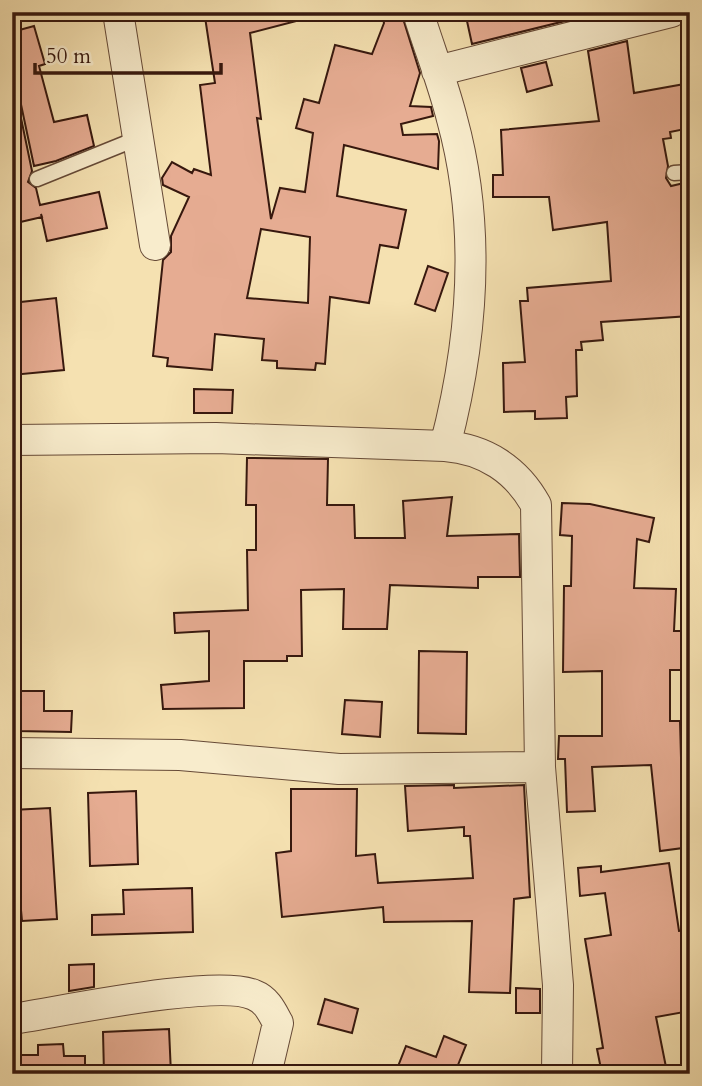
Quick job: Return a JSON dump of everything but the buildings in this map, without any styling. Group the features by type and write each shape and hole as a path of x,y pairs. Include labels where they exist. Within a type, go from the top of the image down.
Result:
{"street":[{"path":"118,12 136,139 155,245"},
{"path":"418,12 453,121 468,207 472,298 460,390 445,446"},
{"path":"437,71 671,12"},
{"path":"12,440 229,439 459,447 502,464 524,482 536,505 540,767 558,985 557,1074"},
{"path":"12,753 180,755 339,769 540,767"},
{"path":"12,1019 180,994 239,991 255,995 269,1005 278,1023 266,1074"}],"lane":[{"path":"37,179 136,139"},
{"path":"674,173 690,172"}]}
